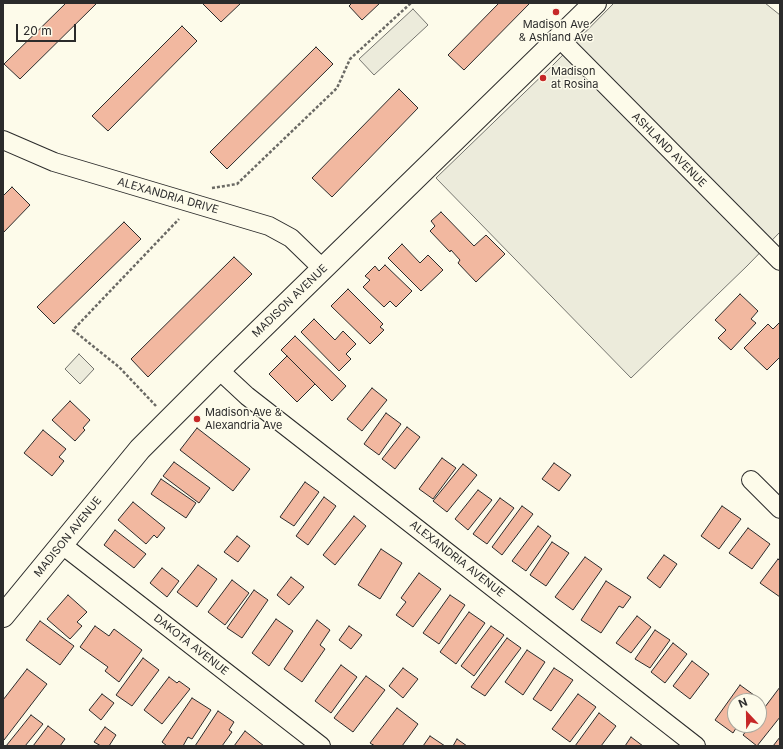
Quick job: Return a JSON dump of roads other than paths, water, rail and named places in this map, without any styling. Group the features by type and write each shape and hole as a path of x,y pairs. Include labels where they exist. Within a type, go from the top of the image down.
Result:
{"main road":[{"name":"MADISON AVENUE","path":"3,616 140,449 595,3"}],"street":[{"name":"ASHLAND AVENUE","path":"559,38 780,261"},
{"name":"ALEXANDRIA DRIVE","path":"3,140 54,162 269,226 291,238 323,269"},
{"name":"ALEXANDRIA AVENUE","path":"219,370 247,396 696,746"},
{"path":"751,480 780,509"},
{"name":"DAKOTA AVENUE","path":"61,544 321,746"}],"place":[{"name":"Madison Ave & Ashland Ave","path":"556,12"},
{"name":"Madison at Rosina","path":"543,78"},
{"name":"Madison Ave & Alexandria Ave","path":"197,419"}]}
